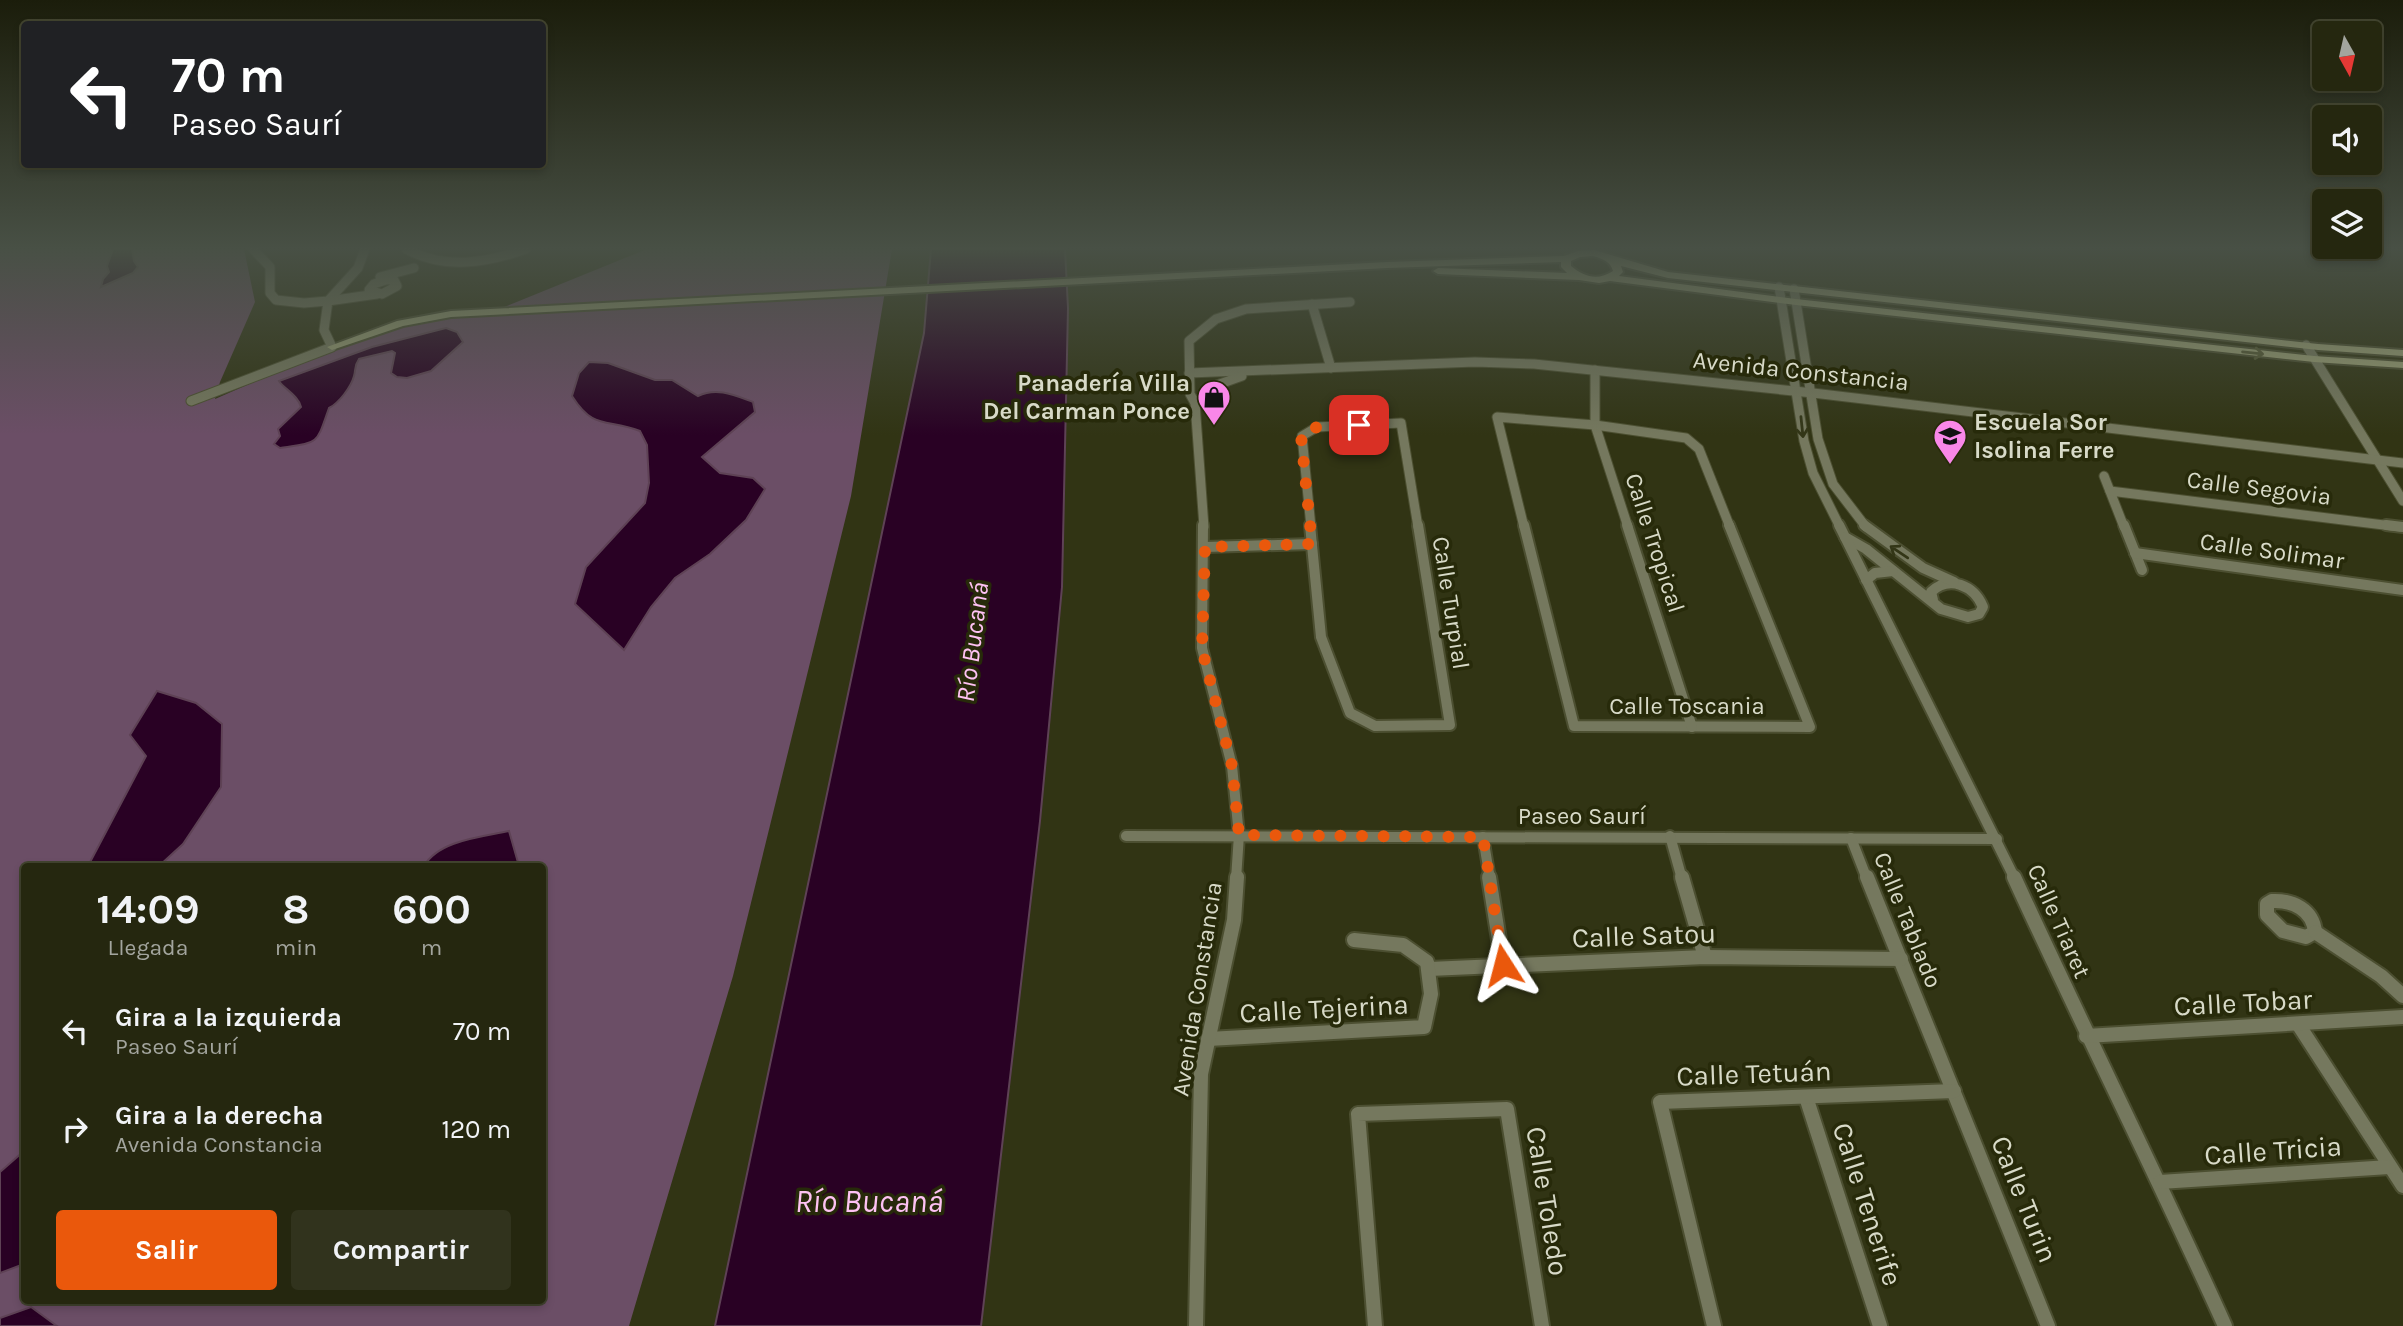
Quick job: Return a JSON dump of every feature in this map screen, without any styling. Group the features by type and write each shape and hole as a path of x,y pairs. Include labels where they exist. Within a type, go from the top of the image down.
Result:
{"street":[{"path":"327,311 324,330 332,346"},
{"path":"191,401 332,346 401,323 451,314 510,311"},
{"path":"1189,373 1189,341 1216,319 1240,311"},
{"path":"1314,311 1331,368"},
{"name":"Calle Tiaret","path":"1783,311 1804,441 1813,473 1997,839 2086,1036 2160,1182 2225,1326"},
{"path":"1798,311 1813,393 1818,439 1833,484 1866,527 1923,568 1972,590 1981,598 1983,607 1979,614 1968,617 1941,609 1866,549 1845,537"},
{"path":"1877,311 2314,359 2403,365"},
{"path":"1994,311 2403,353"},
{"path":"2305,345 2403,500"},
{"name":"Avenida Constancia","path":"1196,1326 1201,1074 1234,920 1239,835 1232,766 1202,649 1205,547 1195,403 1190,394 1189,373 1475,362 1595,370 2403,463"},
{"name":"Calle Tropical","path":"1595,370 1595,425 1692,727"},
{"path":"1195,403 1217,385 1251,372"},
{"name":"Calle Toscania","path":"1497,417 1595,425 1686,438 1699,449 1810,727 1574,726 1497,417"},
{"name":"Calle Turpial","path":"1401,423 1450,725 1375,726 1350,713 1321,637 1312,544 1301,436 1317,427 1401,423"},
{"path":"2104,477 2142,570"},
{"name":"Calle Segovia","path":"2110,491 2403,527"},
{"path":"1205,547 1312,544"},
{"name":"Calle Solimar","path":"2135,553 2403,590"},
{"path":"1866,580 1877,572 1893,571"},
{"path":"1933,600 1931,592 1936,585 1946,582 1959,584"},
{"name":"Paseo Saurí","path":"1126,835 1997,839"},
{"path":"1670,836 1705,957"},
{"path":"1483,837 1503,965"},
{"name":"Calle Tablado","path":"1851,838 1954,1091"},
{"path":"2315,932 2381,976 2403,996"},
{"name":"Calle Tejerina","path":"1208,1039 1424,1027 1432,1007 1432,985 1427,962 1403,945 1354,940"},
{"name":"Calle Satou","path":"1429,969 1705,957 1901,959"},
{"name":"Calle Tobar","path":"2086,1036 2403,1017"},
{"path":"2298,1024 2403,1186"},
{"name":"Calle Tetuán","path":"1714,1326 1660,1102 1954,1091"},
{"name":"Calle Turin","path":"1954,1091 2048,1326"},
{"name":"Calle Tenerife","path":"1806,1097 1880,1326"},
{"name":"Calle Toledo","path":"1375,1326 1358,1114 1507,1108 1542,1326"},
{"name":"Calle Tricia","path":"2160,1182 2389,1167"}],"shaded area":[{"path":"0,311 251,311 215,399 352,339 445,317 487,314 495,311 882,311 851,496 733,976 629,1326 0,1326"}],"water":[{"name":"Río Bucaná","path":"926,311 1068,311 1062,587 1040,821 981,1326 715,1326 924,333"},
{"path":"446,328 457,332 463,342 431,371 407,378 397,377 391,373 395,353 392,351 359,359 350,385 341,399 329,408 315,440 280,448 274,444 280,436 278,429 301,407 297,399 279,381 372,347"},
{"path":"589,362 608,363 655,380 672,380 698,396 719,392 753,402 755,412 702,457 720,473 753,478 765,489 746,520 710,554 675,578 651,607 624,650 575,604 586,567 645,503 649,483 647,445 640,431 594,419 572,396 579,373"},
{"path":"157,691 196,703 222,724 221,787 183,844 162,863 90,863 146,756 130,735"},
{"path":"509,831 518,863 426,863 440,850 474,838"},
{"path":"21,1154 21,1265 0,1273 0,1172"},
{"path":"31,1307 57,1326 0,1326 0,1318"}],"place":[{"name":"Panadería Villa Del Carman Ponce","path":"1214,427"},
{"name":"Escuela Sor Isolina Ferre","path":"1950,466"}],"route":[{"path":"1359,425 1317,427 1301,436 1312,544 1205,547 1202,649 1232,766 1239,835 1483,837 1503,965"}]}
